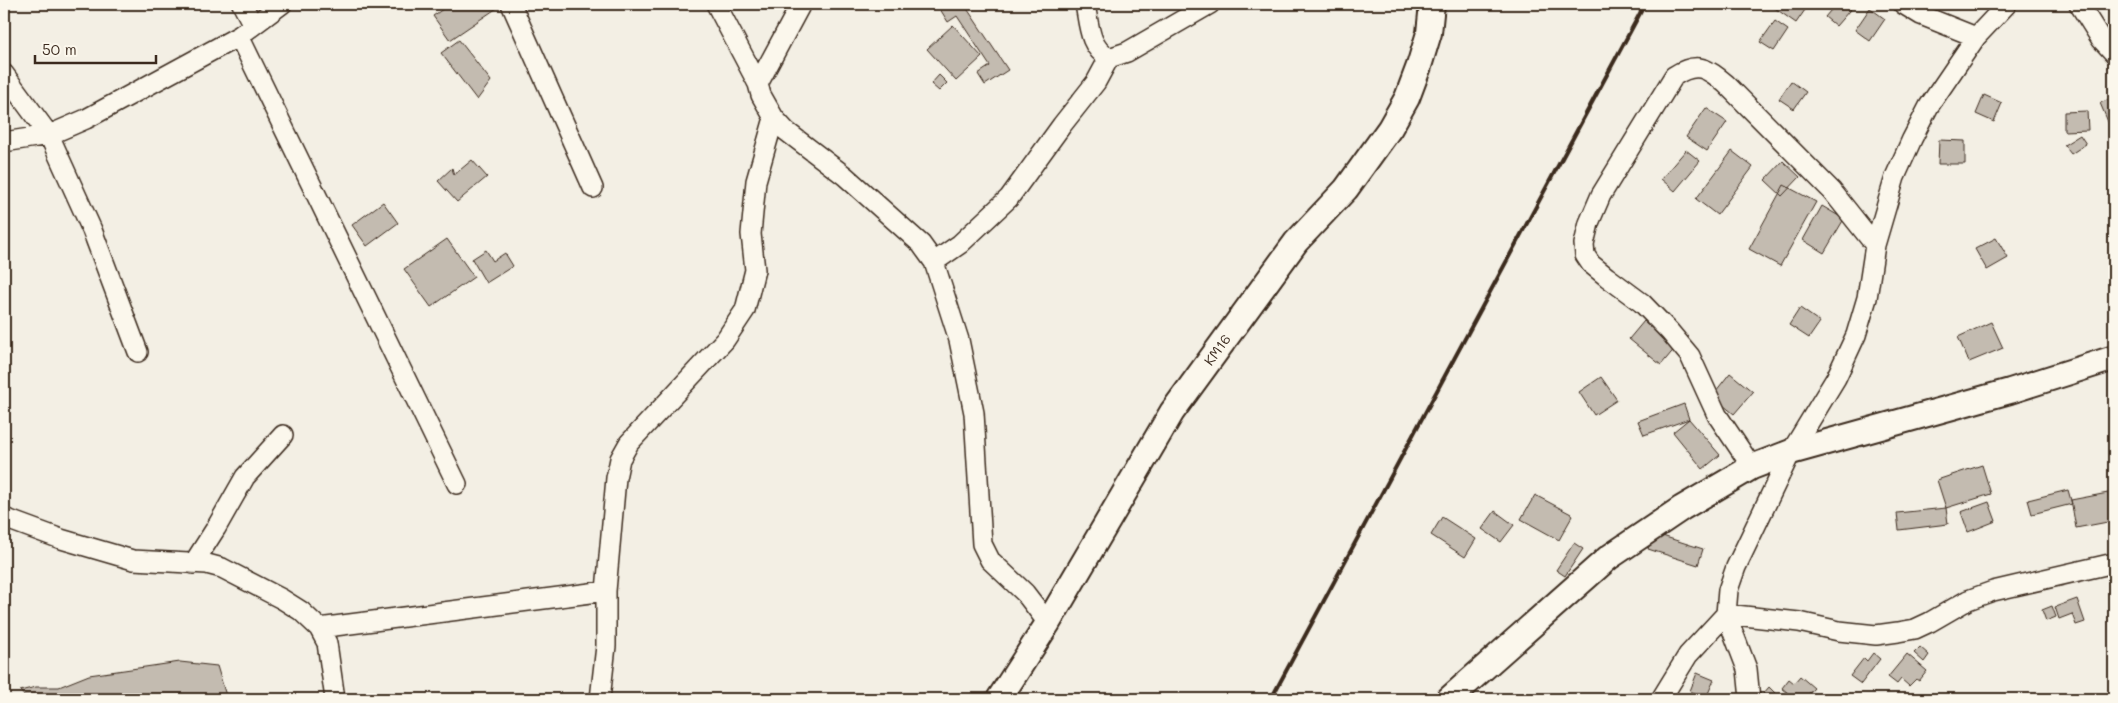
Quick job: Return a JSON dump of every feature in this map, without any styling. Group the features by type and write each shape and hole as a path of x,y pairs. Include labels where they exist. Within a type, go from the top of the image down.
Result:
{"street":[{"path":"242,4 246,31 458,484"},
{"path":"4,142 49,135 125,99 246,31 282,4"},
{"path":"511,4 593,188"},
{"path":"716,4 774,118 786,131 845,176 901,226 921,244 934,262 959,340 974,413 982,544 990,560 1025,593 1048,623"},
{"path":"758,84 801,4"},
{"path":"1085,4 1092,42 1101,54 1109,58"},
{"path":"934,262 960,244 1009,198 1096,82 1109,58 1127,52 1210,4"},
{"name":"KM16","path":"999,699 1048,623 1172,412 1296,242 1346,189 1390,128 1407,98 1419,66 1429,33 1432,4"},
{"path":"1903,4 1921,15 1976,37"},
{"path":"1750,699 1747,669 1726,614 1728,590 1736,568 1791,452 1836,378 1856,335 1867,298 1875,245 1895,177 1912,139 1929,106 1976,37 2007,4"},
{"path":"2079,4 2101,39 2114,53"},
{"path":"1752,467 1717,415 1690,356 1642,303 1607,278 1585,255 1584,244 1589,223 1601,195 1674,76 1684,70 1700,66 1726,84 1832,191 1875,245"},
{"path":"4,74 49,135 92,230 138,352"},
{"path":"605,694 606,591 616,478 620,459 629,443 725,340 745,310 754,270 751,234 756,181 774,118"},
{"path":"1449,699 1608,558 1682,508 1752,467 1791,452 2010,391 2114,358"},
{"path":"193,564 245,477 283,435"},
{"path":"4,518 61,539 133,560 222,568 282,599 301,611 320,628 327,643 335,699"},
{"path":"1726,614 1799,622 1839,631 1876,635 1915,629 1968,600 1993,590 2114,563"},
{"path":"320,628 606,591"},
{"path":"1661,699 1688,654 1726,614"}],"building":[{"path":"450,4 498,4 500,6 450,40 433,16"},
{"path":"947,4 964,4 1008,70 985,85 978,74 990,66 957,16 948,22 940,9"},
{"path":"1769,4 1803,4 1807,7 1796,23"},
{"path":"1836,4 1855,4 1836,26 1825,17"},
{"path":"1870,8 1885,19 1870,41 1855,30"},
{"path":"1775,21 1788,30 1774,51 1760,42"},
{"path":"953,25 982,57 956,81 927,49"},
{"path":"459,40 491,81 477,100 441,53"},
{"path":"939,75 947,83 939,91 931,84"},
{"path":"1791,81 1806,92 1794,109 1779,99"},
{"path":"1984,95 2002,103 1994,122 1976,114"},
{"path":"2114,97 2114,130 2112,131 2100,103"},
{"path":"1706,108 1727,122 1707,151 1686,137"},
{"path":"2087,111 2088,130 2064,131 2064,112"},
{"path":"2080,135 2086,144 2071,154 2064,145"},
{"path":"1939,140 1965,141 1965,164 1938,164"},
{"path":"1686,150 1700,161 1675,191 1661,179"},
{"path":"1732,151 1753,167 1717,215 1696,199"},
{"path":"472,160 487,177 457,202 438,181 452,168 454,175"},
{"path":"1783,161 1800,177 1782,196 1765,180"},
{"path":"1784,185 1816,202 1780,266 1749,249"},
{"path":"383,202 398,223 367,246 352,225"},
{"path":"1822,206 1844,219 1824,253 1803,240"},
{"path":"1996,238 2008,258 1987,270 1975,249"},
{"path":"447,239 474,277 431,307 404,269"},
{"path":"486,250 493,261 505,253 513,266 486,283 472,259"},
{"path":"1800,308 1820,322 1809,338 1789,325"},
{"path":"1644,321 1676,347 1661,365 1629,339"},
{"path":"1991,322 2003,348 1969,362 1958,337"},
{"path":"1730,373 1753,392 1734,414 1712,396"},
{"path":"1601,377 1617,400 1594,415 1579,392"},
{"path":"1684,404 1689,419 1644,435 1638,421"},
{"path":"1689,419 1720,455 1703,469 1673,432"},
{"path":"1982,465 1991,494 1946,508 1937,480"},
{"path":"2068,490 2072,504 2032,514 2028,500"},
{"path":"2108,493 2113,521 2076,528 2071,500"},
{"path":"1535,495 1573,515 1559,540 1521,519"},
{"path":"1989,502 1996,521 1968,532 1961,512"},
{"path":"1946,508 1948,524 1899,530 1897,513"},
{"path":"1495,511 1514,525 1501,542 1482,529"},
{"path":"1442,517 1476,539 1465,557 1431,535"},
{"path":"1653,533 1703,549 1698,565 1648,549"},
{"path":"1574,543 1583,549 1565,576 1556,570"},
{"path":"2077,599 2085,622 2076,625 2072,614 2059,619 2055,607"},
{"path":"2052,606 2056,617 2046,621 2042,610"},
{"path":"1920,647 1929,655 1924,662 1914,653"},
{"path":"1873,653 1880,659 1861,684 1850,676 1864,658 1867,661"},
{"path":"1907,654 1927,671 1919,681 1916,679 1909,686 1901,679 1897,684 1888,677"},
{"path":"180,662 217,666 227,699 27,699 20,691 36,687 59,687 89,675"},
{"path":"1697,673 1714,680 1706,698 1690,691"},
{"path":"1800,676 1814,688 1804,699 1795,699 1782,688 1789,679 1794,683"},
{"path":"1769,687 1775,693 1769,699 1763,694"}],"railway":[{"path":"1271,699 1645,4"}]}
